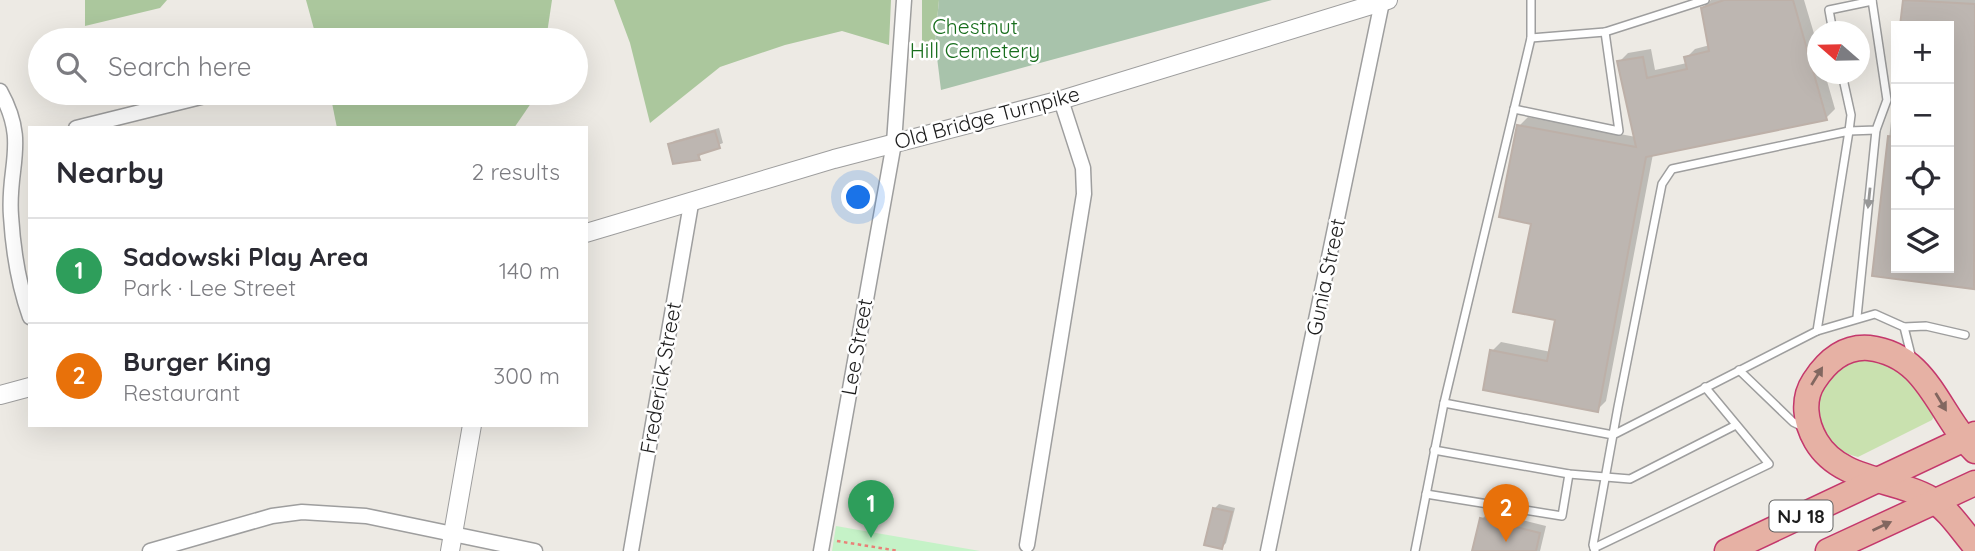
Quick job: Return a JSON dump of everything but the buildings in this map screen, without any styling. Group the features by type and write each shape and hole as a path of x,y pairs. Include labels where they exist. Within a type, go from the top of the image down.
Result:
{"highway":[{"path":"1971,442 1930,384 1914,368 1881,350 1854,347 1824,364 1808,390 1806,415 1816,442 1835,463 1875,481 1906,486 1935,501 1975,546"},
{"name":"NJ 18","path":"1727,551 1875,481 1971,442"},
{"name":"NJ 18","path":"1837,549 1975,483"}],"street":[{"name":"Lee Street","path":"822,545 894,143 904,0"},
{"name":"Old Bridge Turnpike","path":"588,232 894,143 1061,100 1375,2"},
{"name":"Gunia Street","path":"1268,551 1375,2"},
{"path":"0,91 24,141 11,215 28,312"},
{"path":"1027,545 1084,194 1083,168 1061,100"},
{"path":"84,126 169,105"},
{"name":"Frederick Street","path":"631,551 691,204"},
{"path":"0,396 28,388"},
{"path":"451,542 472,427"},
{"path":"150,551 272,516 302,512 366,516 451,542 535,551"}],"lane":[{"path":"1415,551 1444,403 1531,38 1531,0"},
{"path":"1531,38 1605,32 1705,0"},
{"path":"1831,21 1829,10 1872,0 1887,100 1876,130 1857,317"},
{"path":"1514,109 1619,131 1605,32"},
{"path":"1817,331 1851,115 1844,84"},
{"path":"1595,549 1613,435 1662,184 1672,169 1849,131 1876,130"},
{"path":"1444,403 1613,435 1817,331 1857,317 1875,314 1904,327 1926,326 1965,335"},
{"path":"1904,327 1914,368"},
{"path":"1739,370 1793,422 1813,433"},
{"path":"1595,549 1769,464 1705,387"},
{"path":"1434,450 1569,474 1630,479 1736,425"},
{"path":"1426,494 1562,516 1569,474"}],"path":[{"path":"822,545 899,551"}],"green space":[{"path":"85,0 167,0 160,8 85,26"},
{"path":"306,0 552,0 548,28 314,28"},
{"path":"614,0 891,0 889,45 842,31 785,45 720,67 650,123 630,43"},
{"path":"922,0 939,0 935,41 922,42"},
{"name":"Chestnut Hill Cemetery","path":"939,0 1272,0 941,90 935,41"},
{"path":"332,105 530,105 515,126 337,126"},
{"path":"1866,359 1890,366 1907,378 1935,414 1932,420 1858,457 1842,451 1822,429 1818,416 1818,401 1822,388 1831,375 1845,365"},
{"path":"836,526 980,551 832,551"}],"place":[{"name":"Sadowski Play Area","path":"871,538"},
{"name":"Burger King","path":"1506,542"}]}
